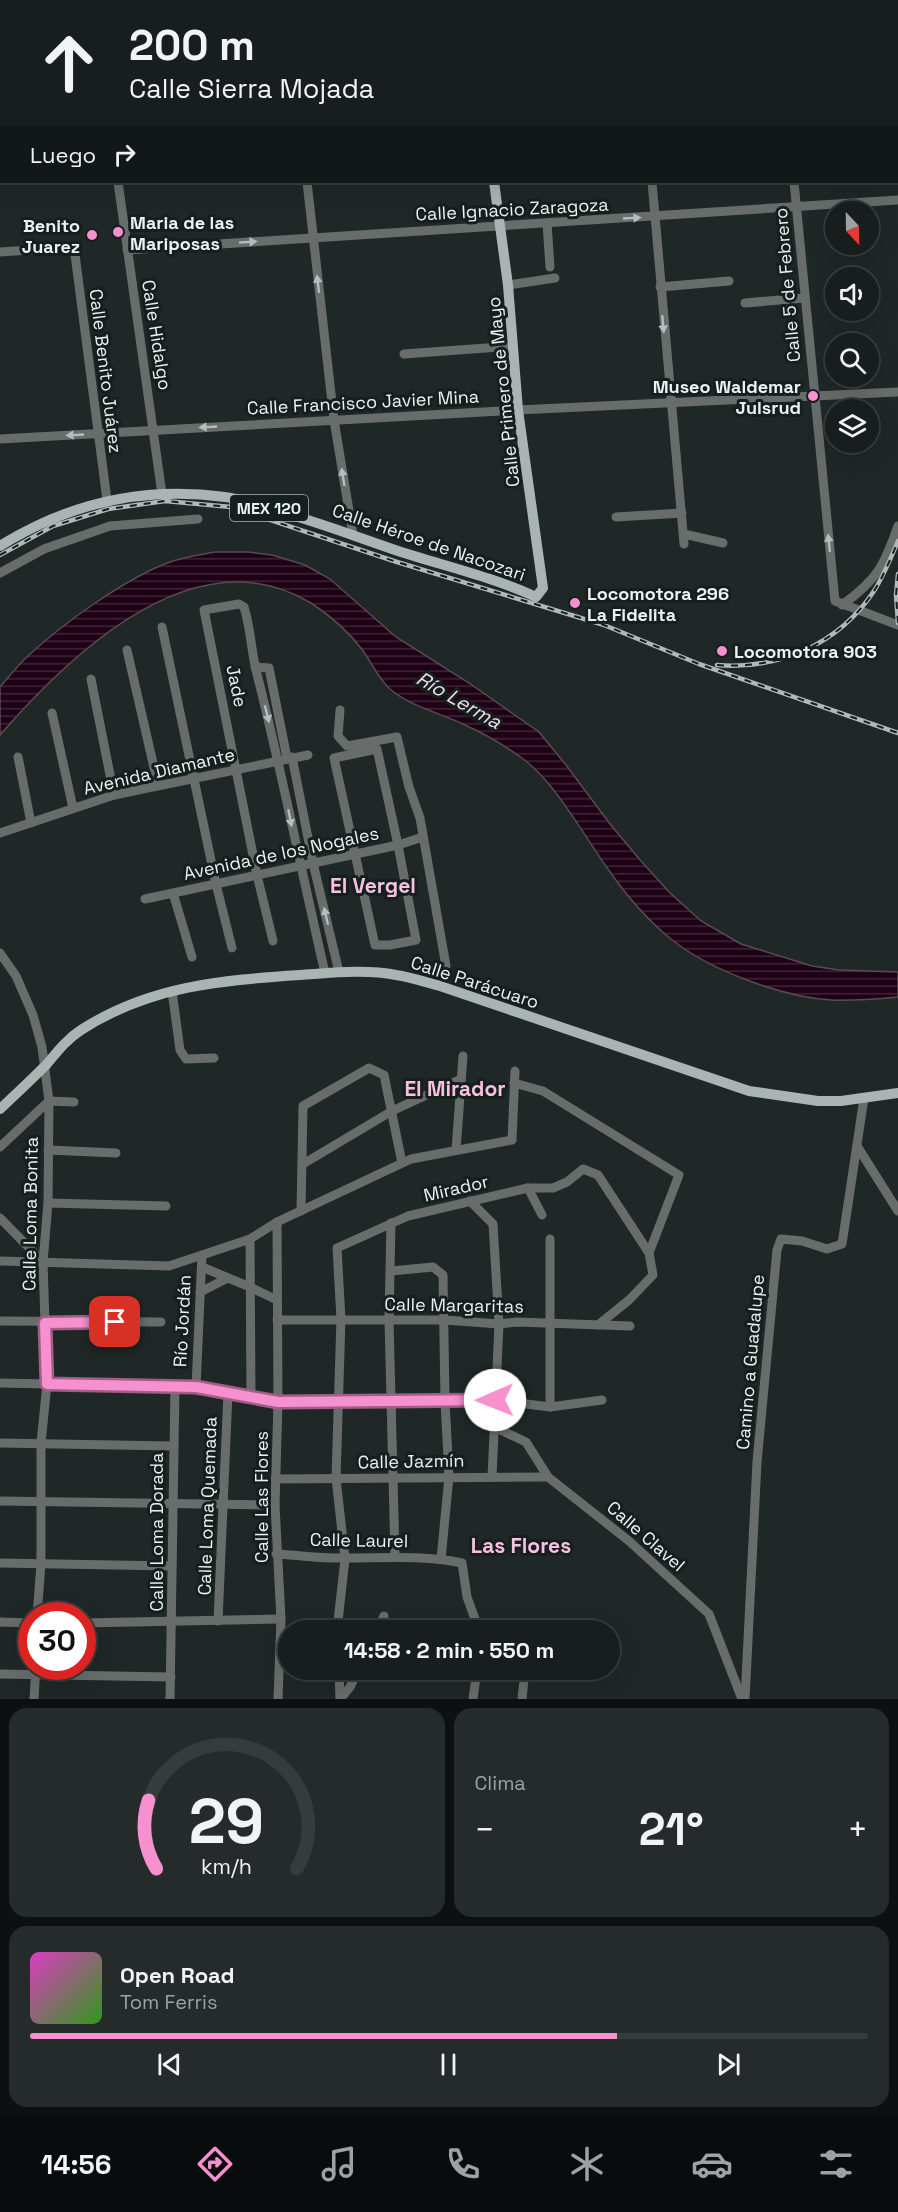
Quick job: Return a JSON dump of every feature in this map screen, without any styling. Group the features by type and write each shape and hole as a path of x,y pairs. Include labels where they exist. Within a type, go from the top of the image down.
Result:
{"main road":[{"name":"Calle Primero de Mayo","path":"494,183 508,285 518,410 543,588 536,597"},
{"name":"Calle Héroe de Nacozari","path":"0,546 44,522 106,500 162,494 227,497 317,521 536,597"},
{"name":"Calle Parácuaro","path":"0,1109 63,1044 97,1020 144,999 190,985 237,979 339,972 395,974 440,986 749,1091 818,1101 841,1101 898,1093"}],"street":[{"name":"Calle Hidalgo","path":"118,183 162,494"},
{"path":"308,183 334,420 353,535"},
{"path":"651,183 684,544"},
{"name":"Calle 5 de Febrero","path":"794,183 814,395 838,603"},
{"name":"Calle Ignacio Zaragoza","path":"127,250 898,200"},
{"path":"547,223 550,267"},
{"name":"Calle Benito Juárez","path":"0,252 74,247 106,500"},
{"path":"508,285 555,278"},
{"path":"660,287 729,281"},
{"path":"745,303 804,298"},
{"path":"404,354 512,346"},
{"name":"Calle Francisco Javier Mina","path":"0,439 518,410 898,393"},
{"path":"616,517 682,513"},
{"path":"0,573 44,549 110,526 198,519"},
{"path":"838,603 861,591 875,576 886,560 898,526"},
{"path":"684,534 723,543"},
{"path":"838,603 898,626"},
{"name":"Jade","path":"273,941 257,875 204,610 239,604 244,607 250,624 255,667 286,758"},
{"path":"162,627 216,884 232,948"},
{"path":"127,650 158,785"},
{"path":"91,679 114,795"},
{"path":"340,710 338,736 348,746 398,737 409,787 420,818 446,966"},
{"path":"52,713 73,808"},
{"path":"377,749 398,845 416,940 390,945 375,945 334,758 377,749"},
{"name":"Avenida Diamante","path":"0,833 114,795 308,755"},
{"path":"18,757 31,822"},
{"path":"286,758 314,863 339,972"},
{"path":"286,758 300,866 325,973"},
{"name":"Avenida de los Nogales","path":"145,899 398,845 423,837"},
{"path":"173,893 192,957"},
{"name":"Calle Loma Bonita","path":"0,953 16,976 33,1015 45,1065 49,1101 48,1203 43,1262 47,1384 41,1443 41,1564 38,1602"},
{"path":"172,991 180,1050 186,1059 214,1058"},
{"path":"456,1150 463,1056"},
{"path":"301,1211 303,1106 369,1068 384,1075 402,1163"},
{"path":"0,1261 169,1266 250,1239 277,1222 411,1159 512,1140 515,1071"},
{"path":"303,1164 392,1111 461,1079"},
{"path":"514,1083 543,1091 679,1175 649,1253 653,1275 629,1300 598,1325"},
{"name":"Camino a Guadalupe","path":"744,1699 757,1462 777,1250 781,1239 802,1241 827,1249 842,1244 864,1098"},
{"path":"0,1147 49,1101 74,1102"},
{"path":"857,1146 898,1211"},
{"path":"48,1150 116,1153"},
{"name":"Mirador","path":"341,1319 337,1248 408,1216 528,1188 553,1188 567,1182 583,1169 598,1175 649,1253"},
{"path":"528,1188 542,1215"},
{"path":"470,1201 493,1224 499,1324 492,1477"},
{"path":"48,1203 166,1206"},
{"path":"0,1218 43,1262"},
{"name":"Calle Las Flores","path":"277,1222 278,1402 275,1505 281,1619"},
{"path":"391,1223 389,1320 395,1556"},
{"path":"250,1239 250,1397"},
{"path":"550,1239 552,1323 550,1407"},
{"name":"Río Jordán","path":"196,1387 202,1256"},
{"path":"201,1267 277,1300"},
{"path":"391,1271 433,1267 443,1275 449,1477 441,1559 462,1563 467,1597 475,1620"},
{"path":"200,1292 228,1278"},
{"path":"337,1620 345,1558 336,1478 341,1319"},
{"name":"Calle Margaritas","path":"277,1320 445,1320 499,1324 552,1323 630,1326"},
{"path":"0,1322 161,1322"},
{"path":"0,1383 196,1387 278,1402 495,1400 550,1407 602,1400"},
{"name":"Calle Loma Dorada","path":"170,1699 175,1387"},
{"name":"Calle Loma Quemada","path":"218,1621 225,1506 228,1393"},
{"name":"Calle Clavel","path":"494,1427 526,1442 548,1477 629,1541 709,1614 744,1699"},
{"path":"0,1443 173,1446"},
{"name":"Calle Jazmín","path":"275,1479 548,1477"},
{"path":"0,1501 275,1505"},
{"name":"Calle Laurel","path":"276,1554 345,1558 395,1556 441,1559"},
{"path":"0,1563 172,1566"},
{"path":"382,1620 384,1616"},
{"path":"96,1623 281,1619"},
{"path":"0,1622 18,1623"},
{"path":"0,1674 18,1672"},
{"path":"96,1674 171,1677"},
{"path":"34,1699 35,1680"},
{"name":"Calle Las Flores","path":"278,1699 280,1680"},
{"path":"340,1680 341,1698"},
{"path":"341,1698 353,1680"},
{"path":"473,1699 476,1680"},
{"path":"522,1699 524,1680"}],"water":[{"name":"Río Lerma","path":"215,552 272,555 305,565 330,579 396,637 469,683 539,732 641,861 669,892 701,921 741,944 812,966 839,970 898,972 898,997 831,1000 791,994 725,971 687,950 653,923 629,897 560,798 527,762 481,733 398,695 382,681 359,645 333,619 311,603 267,585 223,583 180,592 139,612 99,639 62,670 0,735 0,687 42,643 95,603 153,569 186,557"}],"railway":[{"path":"0,555 53,526 108,509 165,501 231,507 397,562 604,625 699,664 898,733"},
{"path":"717,665 763,663 785,658 825,639 860,610 884,573 898,541"},
{"path":"898,574 896,595 898,623"}],"place":[{"name":"Maria de las Mariposas","path":"118,232"},
{"name":"Benito Juarez","path":"92,235"},
{"name":"Museo Waldemar Julsrud","path":"813,396"},
{"name":"Locomotora 296 La Fidelita","path":"575,603"},
{"name":"Locomotora 903","path":"722,651"}],"district":[{"name":"El Vergel","path":"373,885"},
{"name":"El Mirador","path":"455,1088"},
{"name":"Las Flores","path":"521,1545"}],"route":[{"path":"115,1322 45,1323 47,1384 196,1387 278,1402 495,1400"}]}
